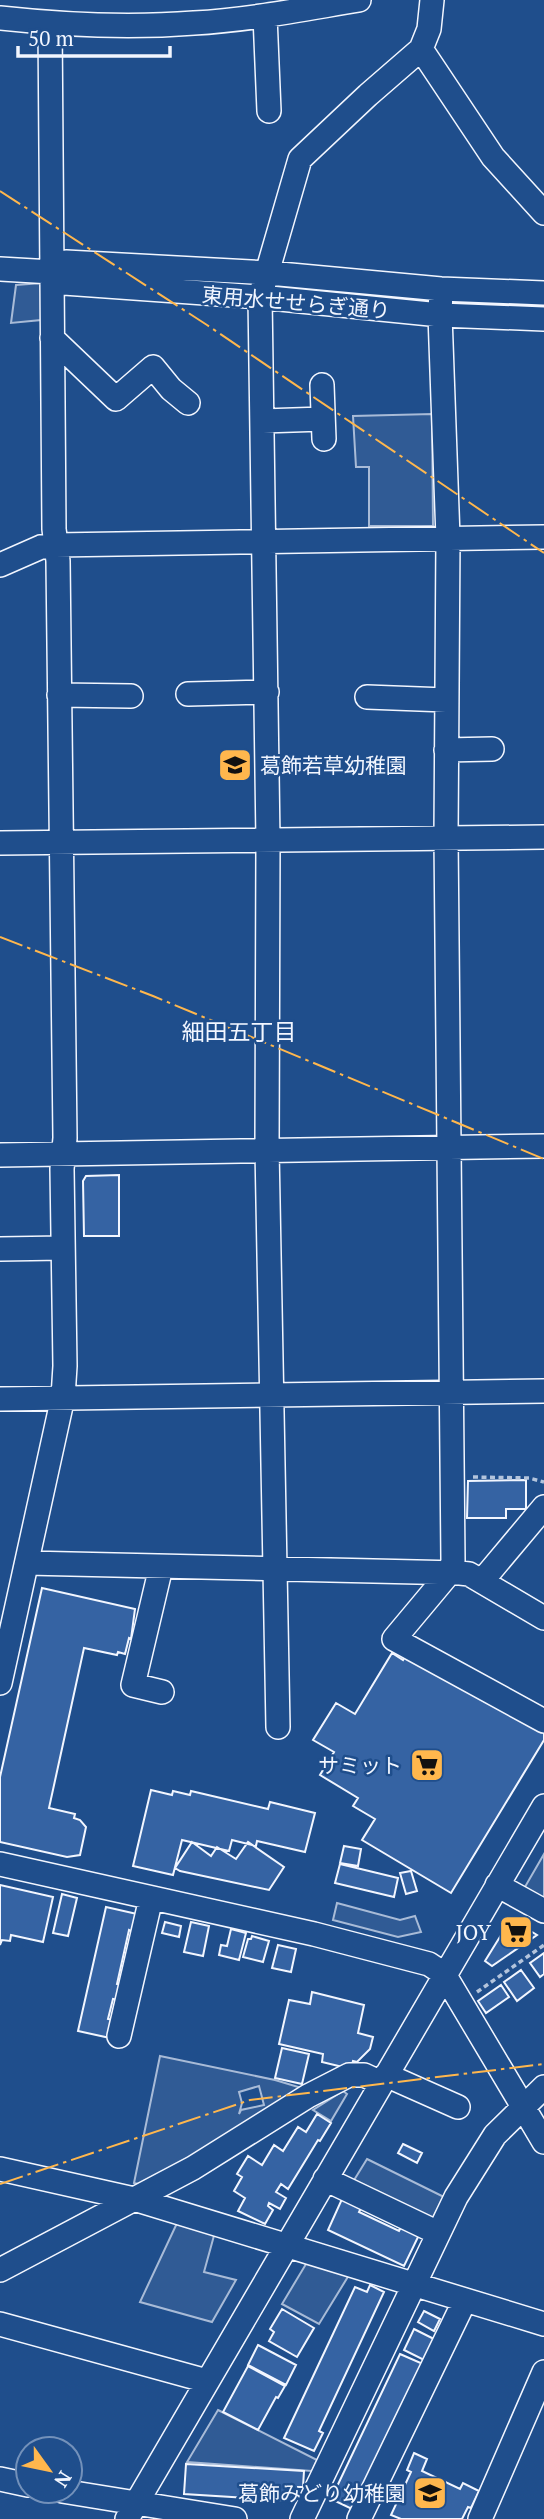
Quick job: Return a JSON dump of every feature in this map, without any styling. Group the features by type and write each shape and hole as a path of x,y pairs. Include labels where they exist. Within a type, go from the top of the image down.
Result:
{"street":[{"path":"0,18 50,23 192,23 265,16 359,0"},
{"path":"278,1727 267,1149 267,692 260,297 300,159 368,94 421,49 429,29 432,0"},
{"path":"265,16 269,111"},
{"path":"0,1683 64,1397 61,842 52,338 50,23"},
{"path":"421,49 493,157 544,213"},
{"path":"0,269 52,272 66,262 269,273 442,289 544,293"},
{"name":"東用水せせらぎ通り","path":"52,272 64,283 260,297 440,315 544,318"},
{"path":"442,289 440,315 448,538 446,837 453,1561 450,1572 394,1639 544,1721"},
{"path":"52,338 116,399 153,367 171,389 188,403"},
{"path":"262,421 323,429 322,386"},
{"path":"0,565 41,547 56,545 544,537"},
{"path":"188,694 267,692"},
{"path":"59,695 131,696"},
{"path":"367,697 446,700"},
{"path":"446,750 492,749"},
{"path":"0,843 544,837"},
{"path":"0,1155 544,1146"},
{"path":"0,1249 62,1248"},
{"path":"0,1399 544,1391"},
{"path":"482,1581 544,1507"},
{"path":"27,1563 469,1574 544,1618"},
{"path":"161,1567 134,1685 162,1692"},
{"path":"131,2511 544,1806"},
{"path":"0,1864 429,1964 444,1975 544,2142"},
{"path":"497,1885 544,1911"},
{"path":"119,2036 151,1898"},
{"path":"0,2270 193,2168 308,2096 348,2075 384,2078 458,2107"},
{"path":"302,2519 438,2233 485,2148 544,2087"},
{"path":"0,2169 134,2199 544,2325"},
{"path":"325,2179 438,2233"},
{"path":"359,2519 464,2300"},
{"path":"0,2324 207,2381"},
{"path":"480,2519 544,2372"},
{"path":"84,2497 131,2511 235,2519"}],"path":[{"path":"453,1476 529,1478 544,1482"},
{"path":"473,1995 544,1945"}],"shaded area":[{"path":"42,283 41,320 11,323 16,285"},
{"path":"432,414 433,526 369,526 369,467 356,467 353,416"},
{"path":"544,1854 544,1904 522,1892"},
{"path":"337,1903 400,1920 415,1916 421,1932 398,1937 333,1920"},
{"path":"160,2056 275,2080 305,2089 143,2185 134,2183","holes":["259,2086 264,2105 241,2110 239,2114 242,2103 239,2092"]},
{"path":"343,2091 347,2094 331,2121 313,2110"},
{"path":"367,2159 444,2197 430,2223 351,2185"},
{"path":"178,2221 215,2232 204,2272 236,2280 212,2322 140,2302"},
{"path":"309,2263 349,2275 319,2324 282,2304"},
{"path":"218,2410 317,2460 312,2471 187,2462"}],"building":[{"path":"119,1175 119,1236 84,1236 83,1181 86,1176"},
{"path":"526,1480 526,1509 506,1509 506,1518 467,1518 468,1481"},
{"path":"42,1588 135,1609 131,1639 129,1638 125,1654 118,1652 117,1655 84,1648 49,1808 75,1814 74,1818 86,1827 80,1855 67,1857 0,1842 0,1777"},
{"path":"408,1651 544,1732 544,1740 451,1893 362,1840 375,1819 353,1806 358,1798 320,1775 334,1752 313,1740 336,1703 355,1714 392,1653 403,1660"},
{"path":"151,1790 172,1795 173,1791 190,1795 191,1791 268,1809 270,1802 315,1813 305,1852 257,1841 256,1846 232,1840 229,1851 182,1840 173,1875 133,1866"},
{"path":"192,1842 211,1856 217,1847 236,1859 248,1842 284,1867 269,1890 180,1871 175,1868"},
{"path":"344,1846 361,1849 358,1866 340,1863"},
{"path":"340,1864 398,1878 394,1897 335,1883"},
{"path":"411,1871 417,1891 406,1894 400,1873"},
{"path":"0,1885 53,1897 43,1942 11,1935 10,1941 2,1940 0,1945"},
{"path":"62,1894 77,1898 68,1936 53,1933"},
{"path":"106,1907 137,1914 133,1932 129,1930 117,1984 127,1986 124,2001 113,1999 108,2019 114,2020 110,2038 78,2031"},
{"path":"511,1919 537,1935 492,1966 485,1961"},
{"path":"165,1922 181,1926 179,1937 162,1933"},
{"path":"191,1922 209,1926 203,1956 184,1952"},
{"path":"231,1929 246,1933 239,1960 219,1955 221,1945 227,1946"},
{"path":"252,1936 269,1941 263,1962 243,1957 248,1939"},
{"path":"278,1945 296,1949 291,1972 272,1968"},
{"path":"544,1953 544,1974 540,1977 530,1963"},
{"path":"521,1970 534,1988 517,2001 504,1982"},
{"path":"501,1985 509,1997 486,2013 478,2001"},
{"path":"312,1992 364,2005 358,2033 373,2037 370,2049 357,2062 353,2061 351,2069 322,2062 323,2054 279,2044 289,2000 310,2004"},
{"path":"282,2048 309,2054 302,2084 275,2078"},
{"path":"317,2114 331,2123 288,2189 281,2184 276,2192 286,2198 280,2209 269,2203 268,2206 273,2210 265,2224 238,2211 245,2198 234,2191 242,2177 237,2174 248,2156 262,2165 274,2145 283,2151 298,2127 306,2132"},
{"path":"403,2144 422,2153 417,2163 398,2153"},
{"path":"342,2199 361,2208 359,2212 399,2231 401,2227 419,2235 404,2266 328,2230"},
{"path":"370,2285 384,2292 319,2431 323,2433 314,2451 284,2438 355,2287 367,2292"},
{"path":"282,2309 314,2328 297,2357 269,2341 274,2332 270,2329"},
{"path":"424,2311 440,2319 434,2331 418,2322"},
{"path":"414,2329 434,2339 424,2360 404,2350"},
{"path":"258,2345 296,2365 286,2385 248,2365"},
{"path":"400,2354 423,2364 354,2510 331,2499"},
{"path":"248,2366 285,2386 258,2430 223,2412"},
{"path":"414,2453 427,2459 422,2471 460,2489 463,2483 479,2491 462,2519 401,2519 391,2515 411,2472 407,2470"},
{"path":"186,2464 304,2471 303,2487 298,2487 298,2497 294,2497 294,2501 184,2494"}],"power":[{"path":"0,191 207,325 544,553"},
{"path":"0,937 153,996 544,1159"},
{"path":"0,2184 250,2100 544,2064"}],"place":[{"name":"葛飾若草幼稚園","path":"235,765"},
{"name":"サミット","path":"427,1765"},
{"name":"JOY","path":"516,1932"},
{"name":"葛飾みどり幼稚園","path":"430,2493"}],"district":[{"name":"細田五丁目","path":"239,1031"}]}
